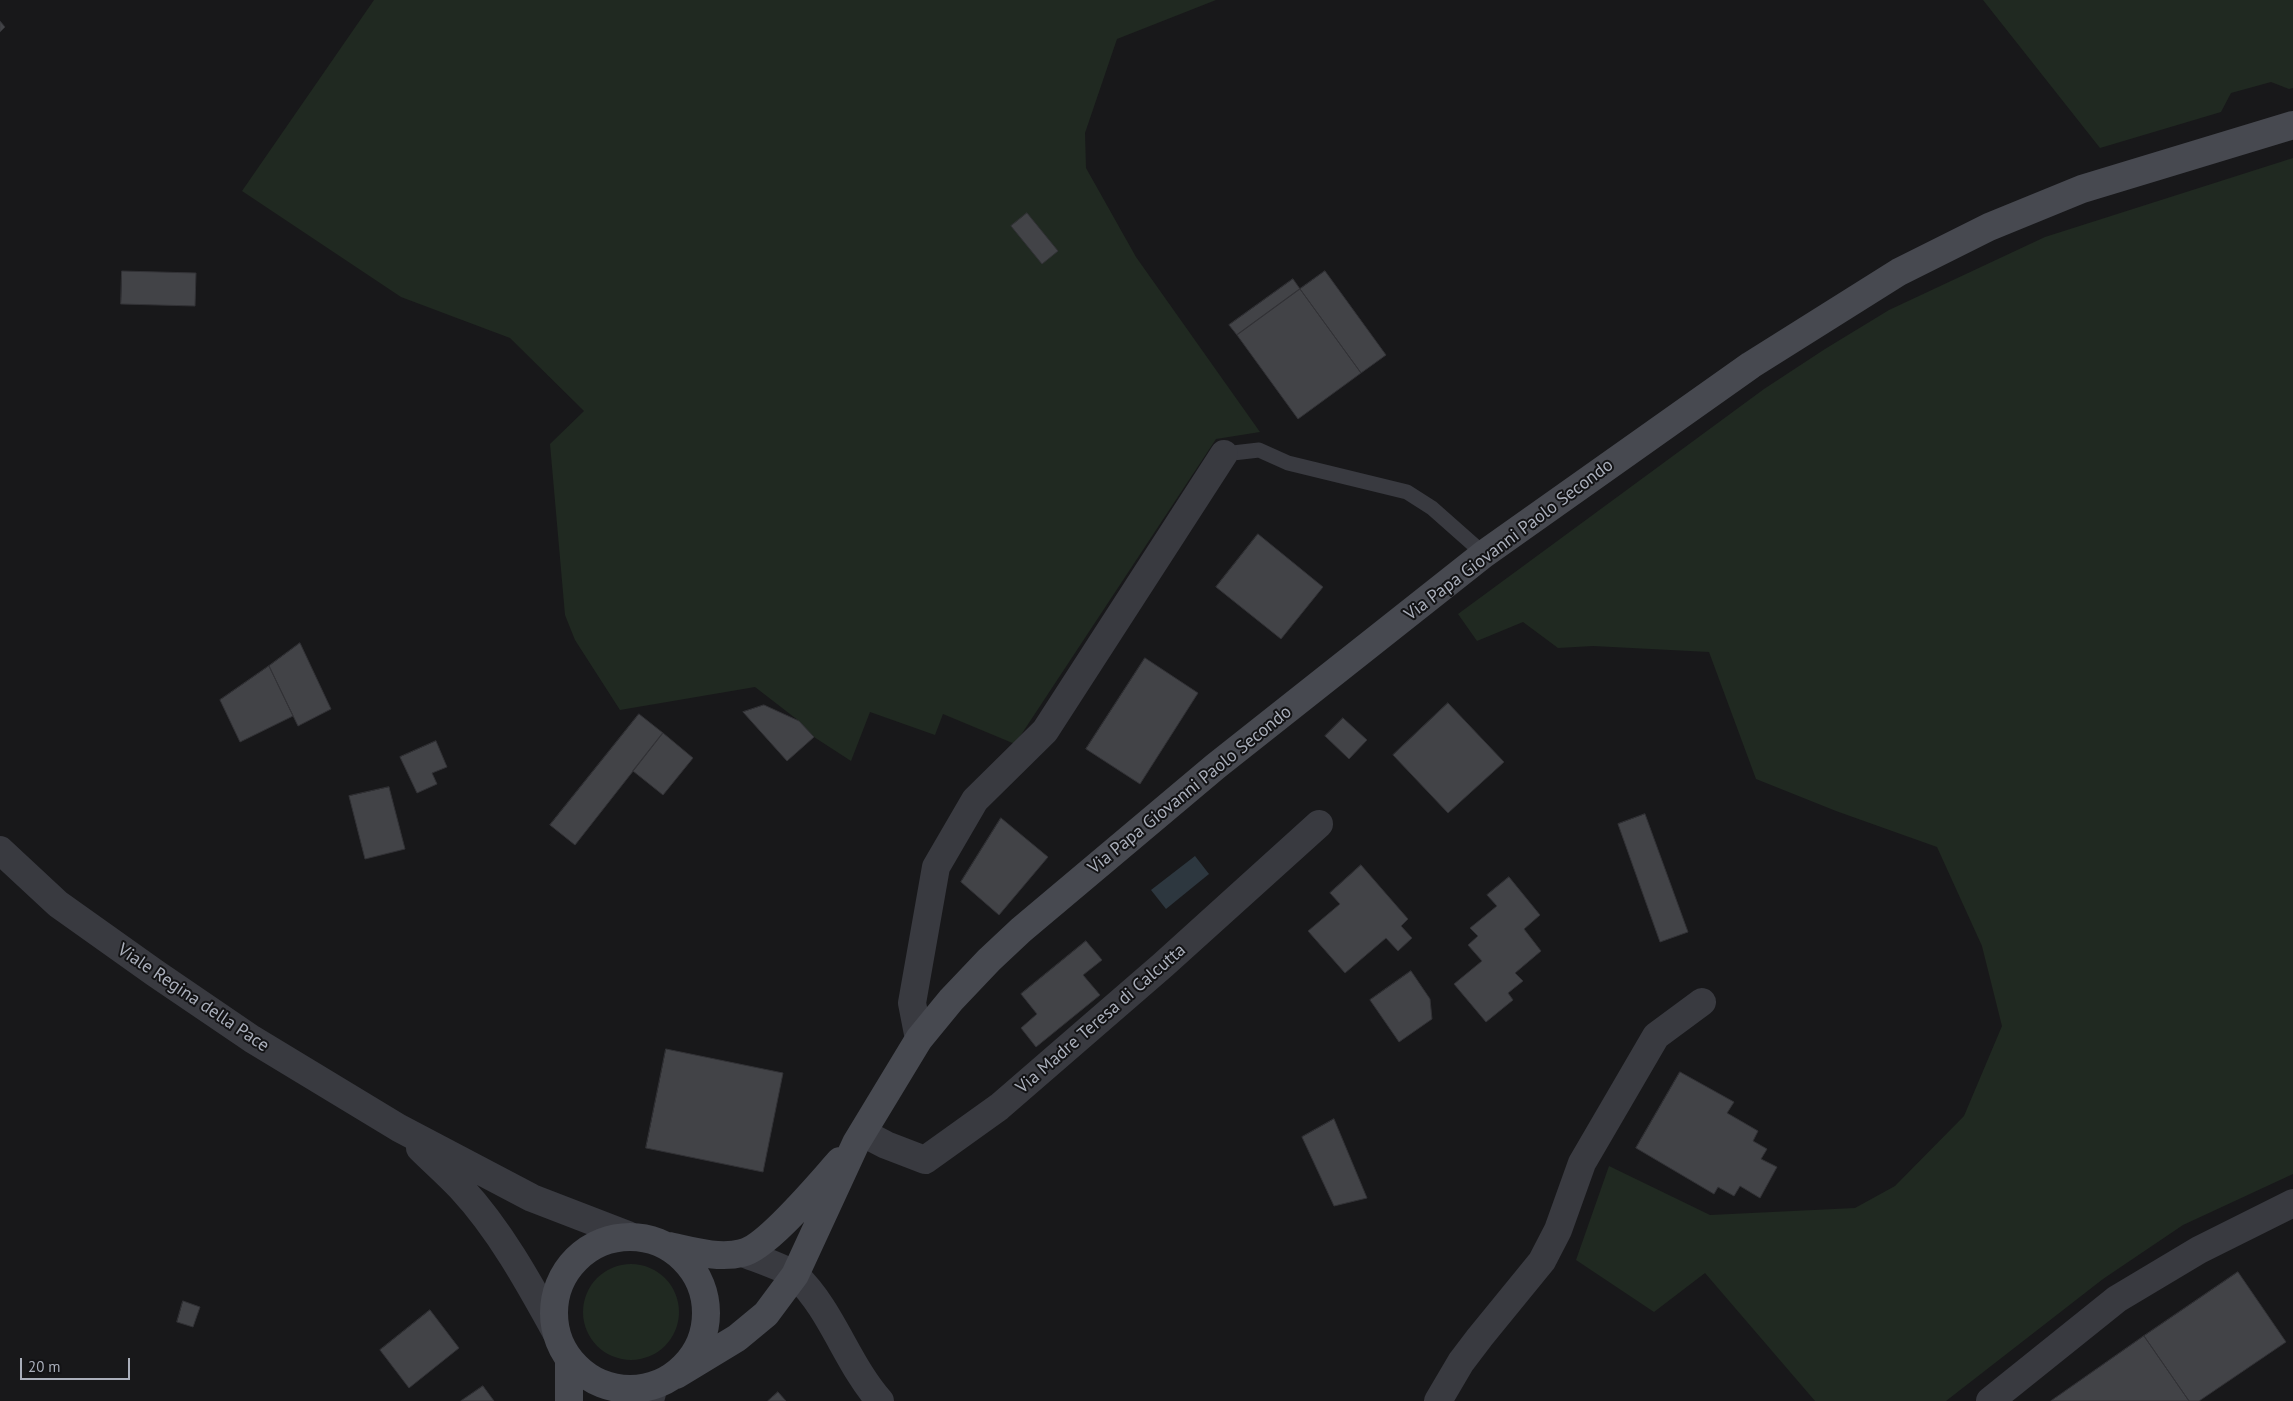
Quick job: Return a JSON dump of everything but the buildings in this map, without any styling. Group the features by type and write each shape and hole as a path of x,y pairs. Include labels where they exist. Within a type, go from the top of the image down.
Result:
{"main road":[{"name":"Via Papa Giovanni Paolo Secondo","path":"860,1138 919,1038 957,993 1021,930 1216,766 1484,554 1751,364 1899,272 1989,227 2082,189 2293,126"},
{"path":"860,1138 795,1275 766,1314 737,1338 658,1390 616,1388 590,1378 569,1359 556,1332 554,1305 562,1278 578,1256 601,1241 628,1235 649,1238 669,1246 709,1254 743,1253 772,1235 860,1138"},
{"path":"658,1390 697,1353 707,1324 705,1294 692,1266 669,1246"},
{"path":"568,1401 569,1359"}],"street":[{"path":"919,1038 912,1003 918,958 936,867 952,835 975,800 1045,731 1224,454"},
{"name":"Via Madre Teresa di Calcutta","path":"860,1138 925,1160 999,1107 1163,965 1320,824"},
{"name":"Viale Regina della Pace","path":"0,850 58,904 155,974 252,1040 399,1128"},
{"path":"1438,1401 1461,1362 1475,1343 1542,1261 1558,1230 1582,1164 1656,1036 1702,1002"},
{"path":"399,1128 532,1198 628,1235"},
{"path":"399,1128 462,1189 488,1222 529,1283 556,1332"},
{"path":"1990,1401 2117,1299 2199,1250 2293,1203"},
{"path":"743,1253 795,1275 816,1301 867,1386 880,1401"}],"lane":[{"path":"1224,454 1259,450 1288,463 1408,492 1432,508 1484,554"}],"shaded area":[{"path":"374,0 1216,0 1117,39 1085,133 1086,168 1136,257 1260,432 1216,439 1015,744 943,714 935,735 870,712 851,761 814,737 799,721 755,687 620,710 575,640 565,615 550,444 584,411 510,338 401,297 242,191"},
{"path":"1983,0 2293,0 2293,88 2289,89 2271,82 2231,93 2221,112 2100,148"},
{"path":"2293,158 2293,1174 2183,1225 2103,1279 1946,1401 1815,1401 1705,1273 1654,1312 1576,1260 1609,1166 1710,1215 1855,1208 1895,1186 1964,1116 2002,1026 1982,946 1937,847 1836,811 1756,779 1709,652 1593,646 1558,648 1523,622 1477,641 1458,614 1764,389 1889,310 2045,237"},
{"path":"1195,856 1209,874 1166,909 1151,890"},
{"path":"631,1264 649,1268 665,1278 675,1294 679,1312 675,1330 665,1346 649,1356 631,1360 613,1356 597,1346 587,1330 583,1312 587,1294 597,1278 613,1268"}]}
